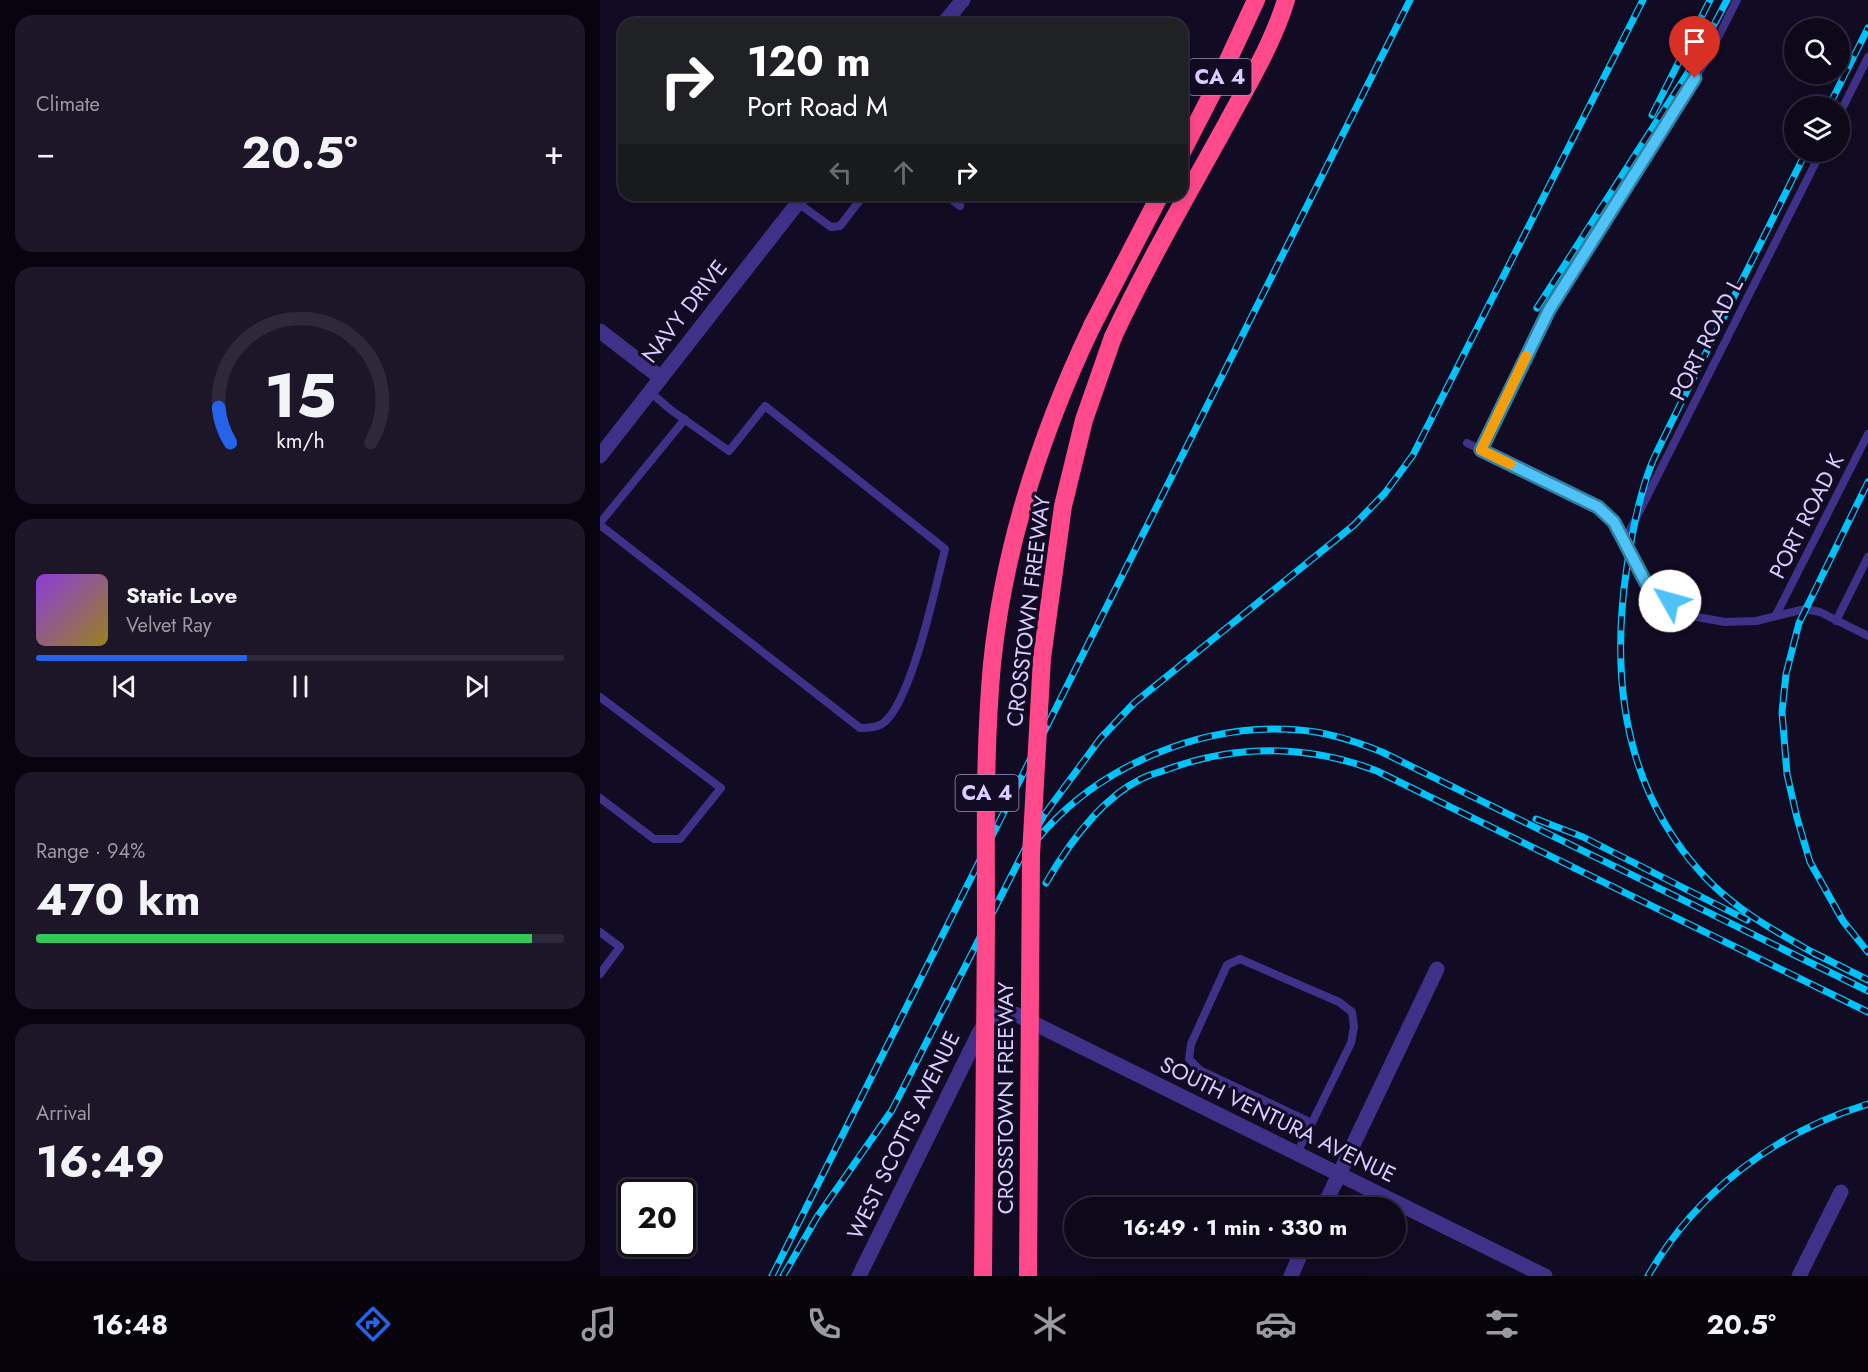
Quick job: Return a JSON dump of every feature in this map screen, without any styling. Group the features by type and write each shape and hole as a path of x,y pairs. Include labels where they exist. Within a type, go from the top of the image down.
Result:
{"highway":[{"name":"CA 4","path":"1188,140 1256,0"},
{"name":"CROSSTOWN FREEWAY","path":"1188,194 1272,36 1286,0"},
{"name":"CROSSTOWN FREEWAY","path":"982,1276 987,751 992,662 1006,575 1027,489 1056,406 1092,326 1157,201"},
{"name":"CROSSTOWN FREEWAY","path":"1028,1276 1031,855 1042,658 1056,550 1068,484 1084,420 1113,337 1184,201"}],"street":[{"path":"949,18 963,0"},
{"name":"NAVY DRIVE","path":"600,456 799,201"},
{"path":"600,331 661,378"},
{"path":"1328,1197 1437,969"},
{"name":"SOUTH VENTURA AVENUE","path":"991,1016 1000,1011 1015,1014 1545,1276"},
{"name":"WEST SCOTTS AVENUE","path":"859,1276 978,1035 991,1016"},
{"path":"1799,1276 1840,1192"},
{"path":"1291,1276 1299,1257"}],"lane":[{"path":"1481,450 1549,310 1707,59 1737,0"},
{"path":"1848,96 1868,57"},
{"name":"PORT ROAD L","path":"1624,542 1816,162"},
{"path":"803,201 831,227 835,228 840,226 859,201"},
{"path":"954,201 960,206"},
{"path":"650,392 671,410 729,451 765,406 945,549 912,673 889,718 881,725 860,728 600,524 685,420"},
{"name":"PORT ROAD K","path":"1776,615 1868,434"},
{"path":"1467,443 1598,507 1614,522 1646,583 1697,617 1725,622 1756,621 1805,609 1820,612 1868,636"},
{"path":"1836,621 1868,557"},
{"path":"600,697 721,788 680,839 654,838 600,798"},
{"path":"600,932 620,947 600,974"},
{"path":"1297,1153 1312,1123 1352,1043 1354,1027 1352,1012 1339,1002 1240,959 1227,965 1191,1044 1189,1059 1200,1070 1312,1123"}],"railway":[{"path":"772,1276 1410,0"},
{"path":"783,1276 817,1217 892,1110 1044,815 1100,739 1134,703 1354,525 1385,493 1413,455 1643,0"},
{"path":"1652,115 1710,0"},
{"path":"1537,308 1691,68 1727,0"},
{"path":"1834,96 1868,28"},
{"path":"1801,162 1650,468 1639,504 1629,554 1622,608 1621,650 1623,691 1629,732 1640,771 1656,808 1678,844 1705,877 1730,900 1758,920 1817,955"},
{"path":"1868,482 1799,623 1786,674 1782,712 1787,774 1810,862 1843,921 1868,952"},
{"path":"1035,842 1060,815 1088,791 1154,754 1225,733 1262,729 1320,733 1382,752 1868,991"},
{"path":"1046,883 1086,824 1112,798 1144,777 1197,760 1222,755 1274,751 1326,756 1377,771 1868,1012"},
{"path":"1536,819 1583,837 1747,920"},
{"path":"1812,952 1868,980"},
{"path":"1648,1276 1667,1246 1690,1218 1714,1192 1741,1169 1802,1131 1868,1104"}],"slow traffic":[{"path":"1510,464 1481,450 1526,356"}],"route":[{"path":"1670,601 1646,583 1614,522 1598,507 1481,450 1549,310 1695,78"}]}
